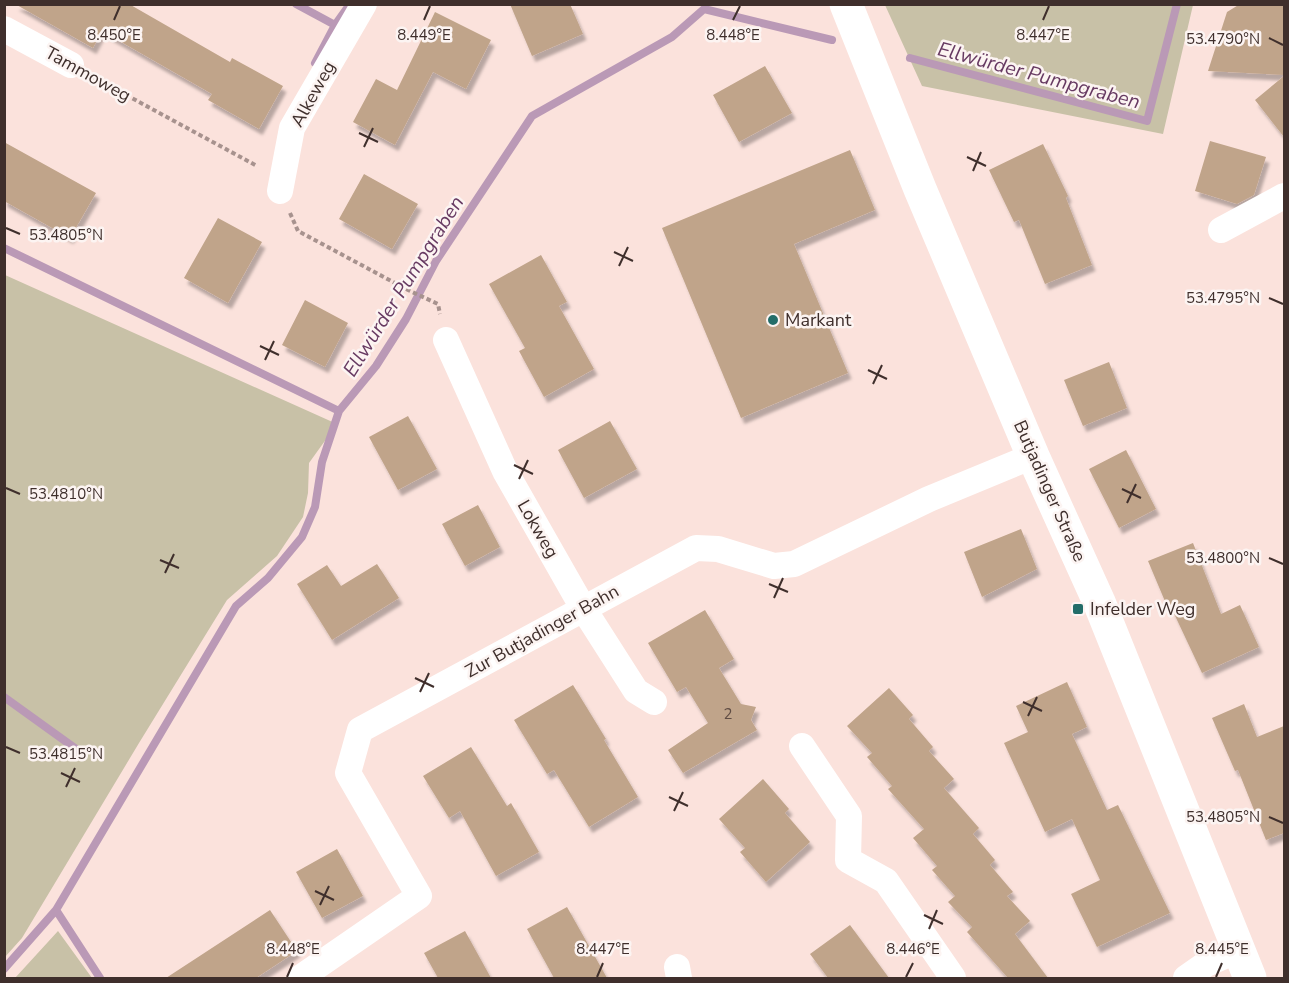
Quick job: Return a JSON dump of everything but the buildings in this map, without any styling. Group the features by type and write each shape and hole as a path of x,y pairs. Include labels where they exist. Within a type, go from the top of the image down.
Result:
{"main road":[{"name":"Butjadinger Straße","path":"846,4 920,189 1033,456 1099,602 1244,964"}],"street":[{"name":"Alkeweg","path":"280,191 292,128 364,4"},
{"name":"Tammoweg","path":"4,29 71,65"},
{"path":"1221,230 1284,196"},
{"name":"Lokweg","path":"446,340 505,471 583,608 636,691 654,702"},
{"name":"Zur Butjadinger Bahn","path":"300,978 419,896 348,773 360,730 696,548 718,549 774,566 794,564 929,499 1033,456"},
{"path":"802,746 849,816 848,860 886,881 953,978"},
{"path":"1186,978 1206,964 1244,964"}],"path":[{"name":"Tammoweg","path":"71,65 171,120"},
{"path":"408,290 425,298"}],"shaded area":[{"path":"885,5 1193,5 1163,134 922,86"},
{"path":"5,275 337,424 309,463 308,493 303,517 277,556 227,600 22,938 5,957"},
{"path":"58,931 92,978 15,978"}],"waterway":[{"path":"296,4 335,25"},
{"path":"315,63 335,25 350,4"},
{"name":"Ellwürder Pumpgraben","path":"910,58 1147,121 1177,4"},
{"name":"Ellwürder Pumpgraben","path":"4,969 56,910 236,606 268,578 302,537 315,507 322,462 339,411 376,366 406,319 436,261 532,116 672,37 704,9 832,40"},
{"path":"4,248 339,411"},
{"path":"4,697 79,751"},
{"path":"56,910 100,978"}],"place":[{"name":"Markant","path":"773,320"},
{"name":"Infelder Weg","path":"1078,609"}]}
